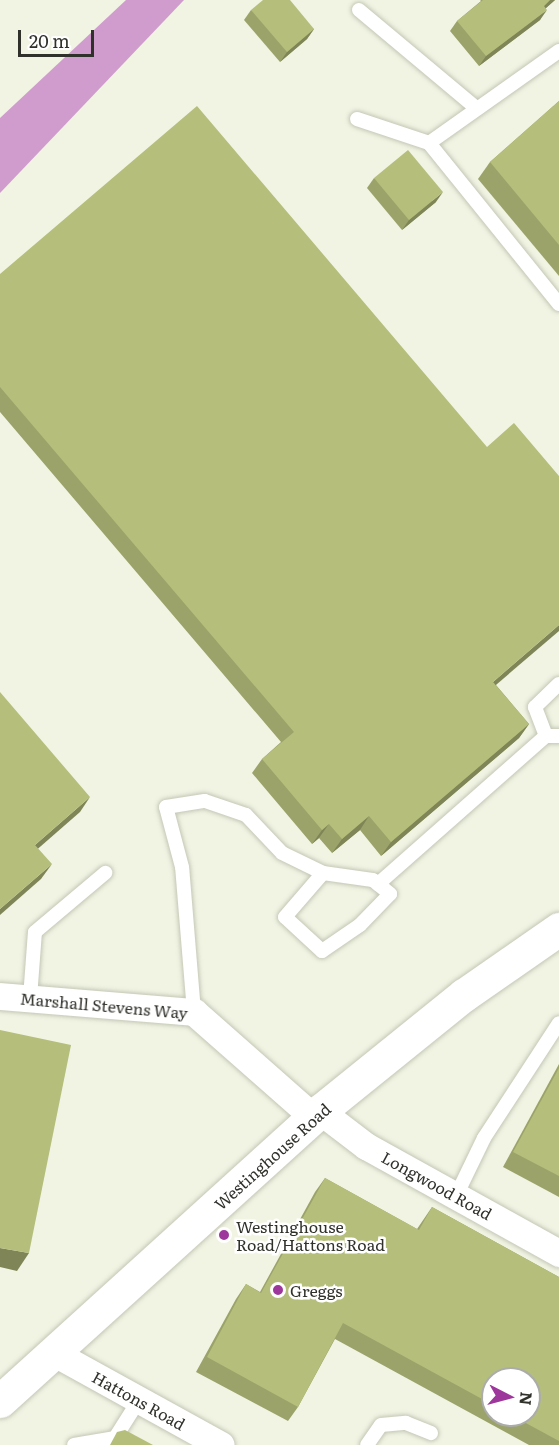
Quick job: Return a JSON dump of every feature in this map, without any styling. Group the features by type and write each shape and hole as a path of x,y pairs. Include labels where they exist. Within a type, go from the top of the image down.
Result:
{"street":[{"name":"Westinghouse Road","path":"0,1401 56,1354 317,1114 464,995 559,929"},
{"name":"Marshall Stevens Way","path":"0,996 194,1012 317,1114"},
{"name":"Longwood Road","path":"317,1114 366,1146 559,1253"},
{"name":"Hattons Road","path":"56,1354 221,1445"}],"lane":[{"path":"359,10 475,107"},
{"path":"429,143 475,107 559,51"},
{"path":"357,119 429,143 559,304"},
{"path":"378,884 552,736 536,707 559,684"},
{"path":"194,1012 182,867 166,807 205,801 246,814 282,853 323,873 378,884 390,894 360,925 322,951 285,917 323,873"},
{"path":"30,998 35,932 105,873"},
{"path":"456,1196 484,1138 559,1023"},
{"path":"75,1445 115,1438 139,1400"},
{"path":"367,1445 381,1425 406,1423 431,1433"}],"shaded area":[{"path":"126,0 184,0 0,193 0,118"}],"building":[{"path":"263,0 290,0 314,29 287,52 251,10"},
{"path":"483,0 550,0 544,6 547,10 486,56 457,21"},
{"path":"559,101 559,245 490,162"},
{"path":"197,106 487,447 514,423 559,476 559,625 493,682 529,724 391,842 369,816 342,839 329,824 322,830 262,759 294,732 0,387 0,274"},
{"path":"408,150 443,192 409,220 374,178"},
{"path":"0,692 90,797 35,845 52,864 0,909"},
{"path":"0,1030 71,1045 29,1253 0,1248"},
{"path":"559,1068 559,1176 513,1152"},
{"path":"325,1178 419,1230 432,1207 559,1277 559,1441 533,1427 541,1427 541,1367 481,1367 481,1398 343,1323 298,1407 207,1357 246,1284 261,1293"},
{"path":"125,1430 153,1445 110,1445 117,1432"}],"place":[{"name":"Westinghouse Road/Hattons Road","path":"224,1235"},
{"name":"Greggs","path":"278,1290"}]}
